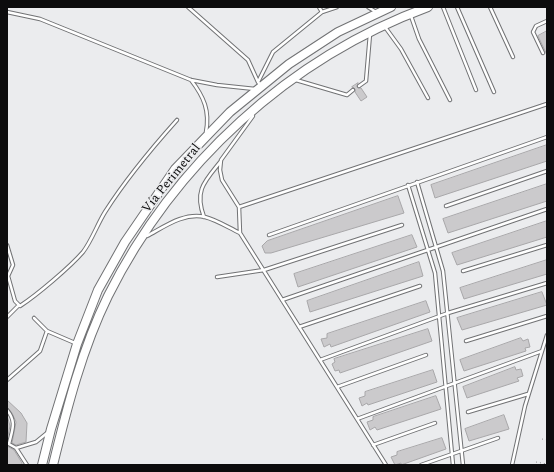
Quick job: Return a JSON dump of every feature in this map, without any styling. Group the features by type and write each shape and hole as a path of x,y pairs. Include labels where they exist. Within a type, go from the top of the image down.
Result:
{"highway":[{"name":"Vía Perimetral","path":"42,465 51,429 77,344 98,290 125,242 175,169 206,136 259,86 289,64 338,32 391,7"},
{"name":"Vía Perimetral","path":"53,465 86,348 108,297 141,239 186,176 216,144 263,101 291,79 371,31 428,7"}],"lane":[{"path":"188,7 248,60 259,86"},
{"path":"319,7 322,12"},
{"path":"259,86 273,52 322,12 337,7"},
{"path":"368,7 377,13"},
{"path":"443,7 476,90"},
{"path":"457,7 494,92"},
{"path":"490,7 513,57"},
{"path":"7,12 40,19 191,80 217,86 259,86"},
{"path":"411,14 419,39 450,100"},
{"path":"543,52 533,32 536,26 547,21"},
{"path":"383,25 401,49 428,98"},
{"path":"359,86 366,81 371,31"},
{"path":"291,79 347,95 353,90"},
{"path":"191,80 200,92 206,106 208,121 206,136"},
{"path":"204,217 199,204 199,194 203,185 263,101"},
{"path":"239,207 547,104"},
{"path":"7,317 19,305 21,305 71,265 83,251 100,225 104,213 146,155 177,120"},
{"path":"269,234 547,137"},
{"path":"221,160 220,170 222,180 239,207 240,233 386,465"},
{"path":"446,206 547,171"},
{"path":"417,182 444,271 463,465"},
{"path":"408,185 435,272 453,465"},
{"path":"282,300 547,209"},
{"path":"141,239 175,221 192,217 204,217 240,233"},
{"path":"217,277 264,270 402,225"},
{"path":"7,245 13,266 8,276 15,301 19,305"},
{"path":"463,271 547,245"},
{"path":"320,360 448,313 547,283"},
{"path":"299,327 420,286"},
{"path":"466,341 547,316"},
{"path":"34,318 47,331 77,344"},
{"path":"7,380 40,351 47,331"},
{"path":"512,465 528,394 547,335"},
{"path":"357,419 446,385 542,351"},
{"path":"337,387 426,355"},
{"path":"468,412 528,394"},
{"path":"7,410 14,422 8,443 16,448 27,465"},
{"path":"373,445 435,423"},
{"path":"16,448 36,442 51,429"},
{"path":"421,465 498,438"}],"path":[{"path":"542,439 547,440"},
{"path":"536,462 547,464"}],"building":[{"path":"547,31 547,55 538,36"},
{"path":"358,83 357,87 361,88 367,97 361,101 355,92 355,89 352,87"},
{"path":"547,145 547,161 435,198 431,185"},
{"path":"547,184 547,201 448,233 443,219"},
{"path":"398,196 404,213 271,253 265,253 262,246 267,241"},
{"path":"547,221 547,237 457,265 452,253"},
{"path":"412,235 417,247 298,287 294,274"},
{"path":"547,260 547,274 464,299 460,288"},
{"path":"419,262 423,276 310,312 307,301"},
{"path":"542,292 547,305 462,330 457,318"},
{"path":"426,301 430,312 331,347 330,344 324,347 321,339 327,338 327,334"},
{"path":"428,329 432,341 340,373 339,370 335,371 332,364 335,362 334,359"},
{"path":"521,338 523,341 528,339 530,347 525,348 526,351 464,371 460,360"},
{"path":"515,367 516,370 521,369 523,376 517,378 519,381 467,398 463,387"},
{"path":"433,370 437,382 368,405 367,403 362,406 359,398 365,396 365,392"},
{"path":"436,396 441,409 377,430 375,427 370,430 367,422 373,420 373,417"},
{"path":"7,400 21,413 27,423 26,442 16,445 12,443 16,422 12,413 7,407"},
{"path":"7,415 10,426 7,440"},
{"path":"504,415 509,429 469,441 465,429"},
{"path":"442,438 446,449 401,465 401,463 395,465 391,457 397,455 397,452"},
{"path":"7,446 14,450 22,465 7,465"}]}
